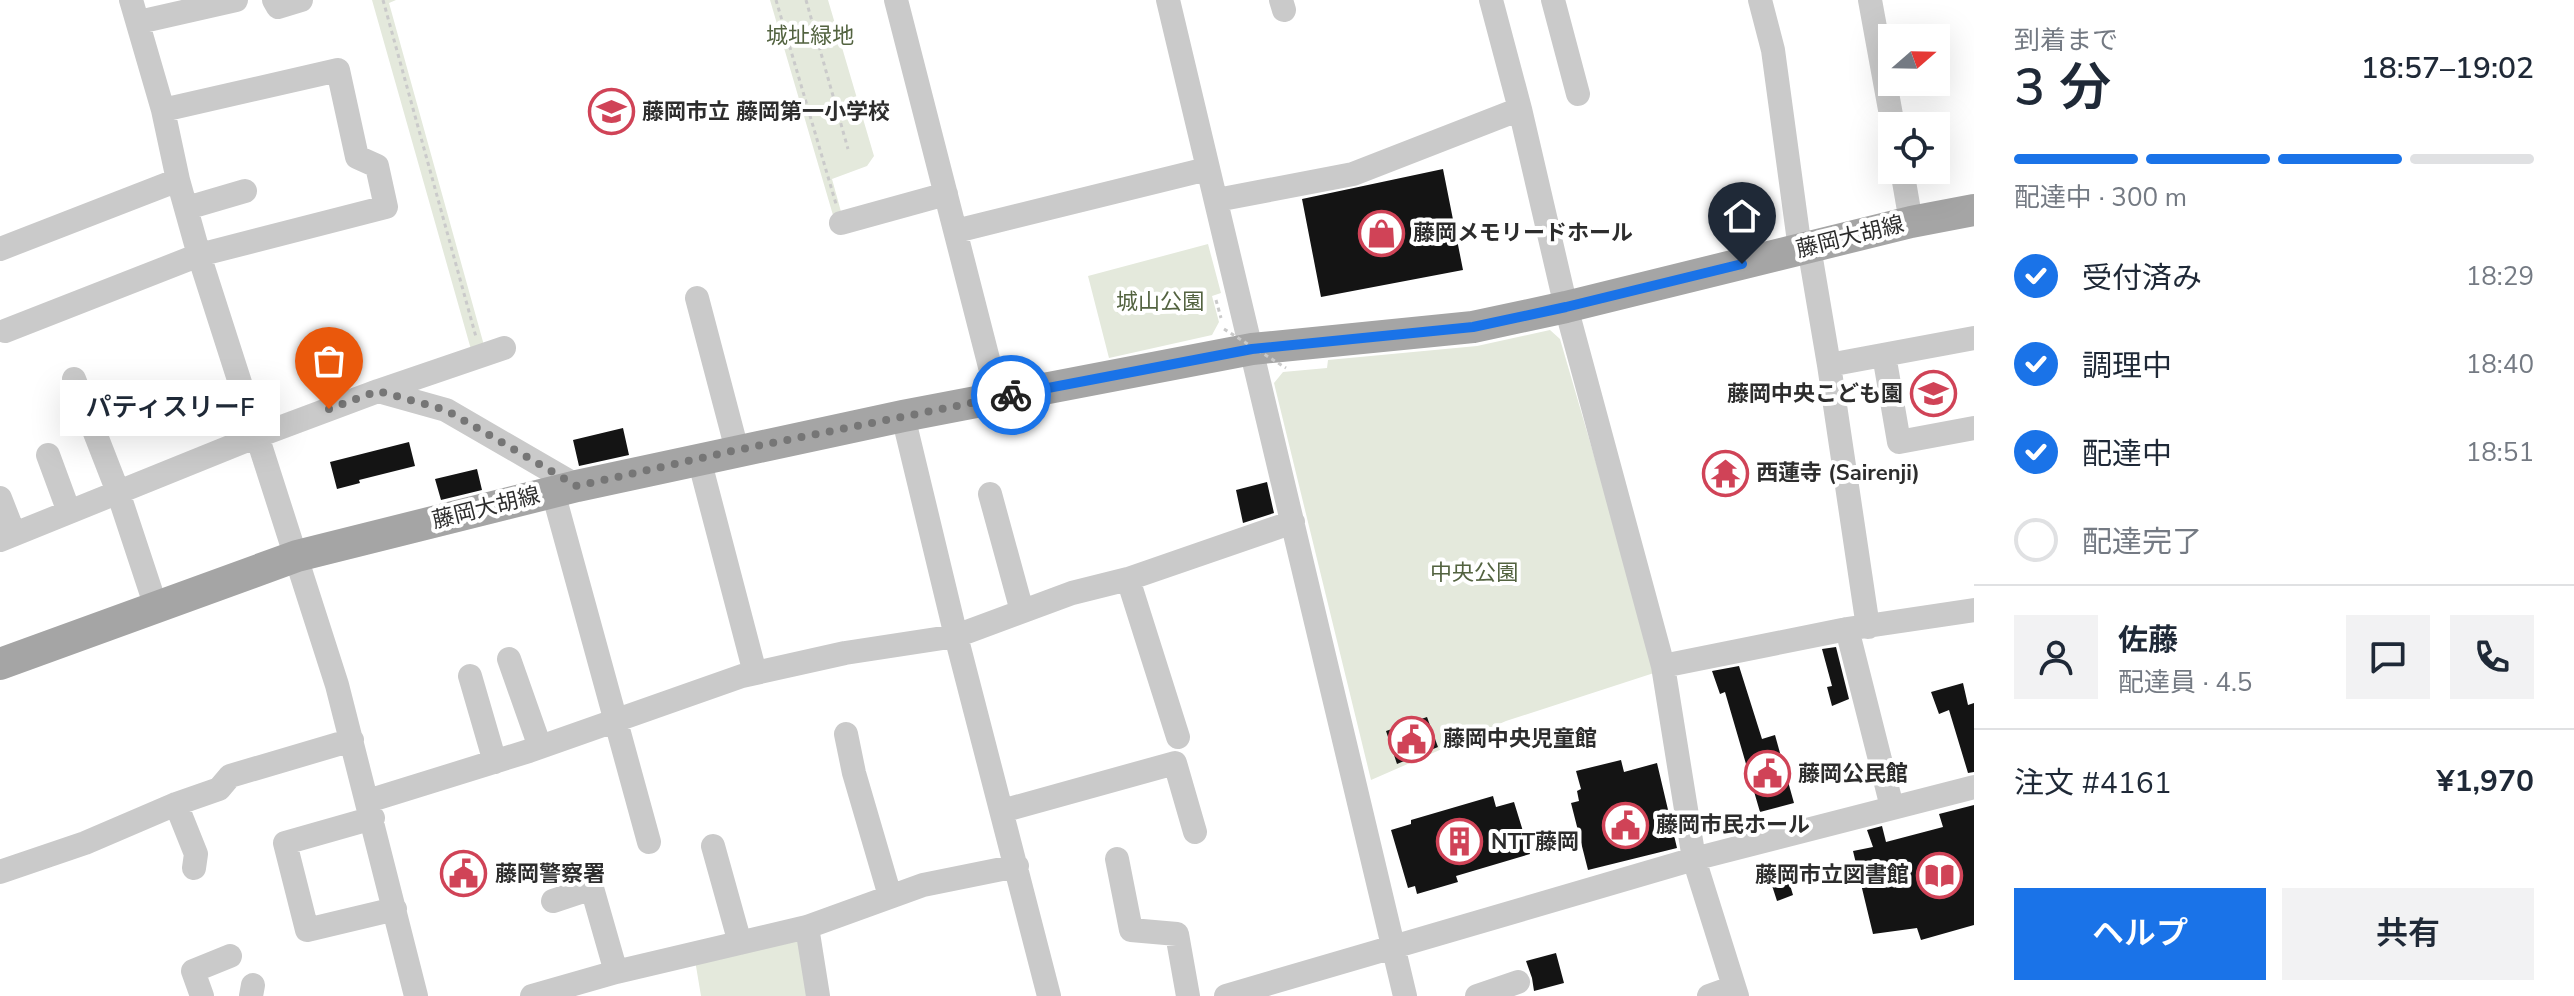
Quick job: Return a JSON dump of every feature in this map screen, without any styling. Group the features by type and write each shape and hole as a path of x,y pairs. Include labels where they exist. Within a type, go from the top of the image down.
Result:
{"main road":[{"name":"藤岡大胡線","path":"0,664 297,556 565,489 903,416 1252,349 1473,327 1911,222 1974,212"}],"street":[{"path":"236,0 135,11 199,255 255,437 297,556 352,740 416,996"},
{"path":"274,0 278,7 301,0"},
{"path":"896,0 998,398"},
{"path":"1168,0 1405,996"},
{"path":"1553,0 1578,94"},
{"path":"1760,0 1773,50 1805,248 1829,365 1857,628 1892,807"},
{"path":"1870,0 1890,112"},
{"path":"1494,1 1566,307 1663,666 1694,859 1735,992 1709,996"},
{"path":"5,331 199,255 386,207 377,166 357,157 338,70 163,110"},
{"path":"1217,200 1353,174 1520,109"},
{"path":"956,231 1207,169"},
{"path":"0,249 178,180"},
{"path":"1904,184 1911,222"},
{"path":"187,208 245,191"},
{"path":"841,223 946,194"},
{"path":"697,298 737,450"},
{"path":"1829,365 1974,338"},
{"path":"0,498 7,537 255,437 493,352"},
{"path":"1884,355 1899,442 1974,428"},
{"path":"74,379 118,492 156,607"},
{"path":"378,391 446,410 565,489 614,720 649,842"},
{"path":"903,416 1049,996"},
{"path":"48,455 69,512"},
{"path":"699,459 755,673"},
{"path":"990,494 1022,611"},
{"path":"395,909 307,930 285,843 495,762 755,673 845,653 956,636 1072,593 1128,579 1293,522"},
{"path":"1128,579 1178,737"},
{"path":"1663,666 1857,628 1974,610"},
{"path":"509,659 540,747"},
{"path":"470,676 495,762"},
{"path":"846,734 854,773 890,896"},
{"path":"0,872 85,843 219,789 230,776 352,740"},
{"path":"1002,811 1175,763 1195,832"},
{"path":"1226,996 1694,859 1974,787"},
{"path":"176,804 196,854 194,868"},
{"path":"713,846 740,943"},
{"path":"1117,859 1131,930 1177,934 1188,996"},
{"path":"532,996 616,972 807,927 923,885 1017,866"},
{"path":"553,901 592,888 616,972"},
{"path":"807,927 818,996"},
{"path":"202,996 193,971 230,956"},
{"path":"1477,996 1518,982"}],"path":[{"path":"383,0 493,352"},
{"path":"776,0 841,223"},
{"path":"806,0 848,149"},
{"path":"1216,300 1224,329 1286,368"}],"green space":[{"path":"372,0 396,0 389,3 485,349 472,353"},
{"name":"城址緑地","path":"770,0 828,0 874,156 867,166 832,179 843,219 835,222"},
{"name":"城山公園","path":"1208,244 1221,293 1212,296 1219,322 1212,335 1109,358 1088,276"},
{"name":"中央公園","path":"1550,330 1560,339 1657,672 1506,721 1371,780 1274,383 1283,372 1327,368 1328,360 1477,346"},
{"path":"802,932 813,996 701,996 695,960"}],"building":[{"name":"藤岡メモリードホール","path":"1443,169 1463,270 1321,297 1302,199"},
{"path":"623,428 629,455 579,466 573,440"},
{"path":"409,442 415,466 359,480 360,483 337,489 330,462"},
{"path":"477,469 482,490 441,500 435,479"},
{"path":"1267,482 1274,513 1243,523 1236,490"},
{"path":"1836,647 1849,699 1832,706 1827,687 1832,686 1822,649"},
{"path":"1739,666 1762,739 1775,735 1794,803 1760,812 1725,692 1720,694 1712,671"},
{"path":"1963,683 1968,705 1974,703 1974,772 1968,773 1949,710 1939,714 1931,692"},
{"name":"藤岡中央児童館","path":"1427,717 1438,747 1397,764 1386,731"},
{"name":"藤岡市民ホール","path":"1621,760 1624,772 1657,763 1677,848 1588,870 1571,803 1579,801 1577,791 1581,789 1576,771"},
{"name":"NTT藤岡","path":"1493,796 1496,807 1514,802 1530,854 1456,876 1458,882 1417,894 1415,886 1408,888 1391,830 1411,824 1411,820"},
{"path":"1974,805 1974,925 1921,940 1917,928 1873,934 1853,851 1873,847 1867,830 1882,826 1886,842 1943,827 1939,814"},
{"path":"1784,865 1793,895 1777,901 1767,870"},
{"path":"1556,953 1564,983 1534,991 1526,961"}],"way so far":[{"path":"329,409 378,391 446,410 577,486 1011,395"}],"place":[{"name":"藤岡市立 藤岡第一小学校","path":"611,112"},
{"name":"藤岡メモリードホール","path":"1382,233"},
{"name":"藤岡中央こども園","path":"1934,394"},
{"name":"パティスリーF","path":"329,409"},
{"name":"西蓮寺 (Sairenji)","path":"1725,473"},
{"name":"藤岡中央児童館","path":"1412,739"},
{"name":"藤岡公民館","path":"1767,774"},
{"name":"藤岡市民ホール","path":"1625,825"},
{"name":"NTT藤岡","path":"1460,842"},
{"name":"藤岡警察署","path":"464,874"},
{"name":"藤岡市立図書館","path":"1940,875"}],"route":[{"path":"1011,395 1252,349 1473,327 1742,264"}]}
